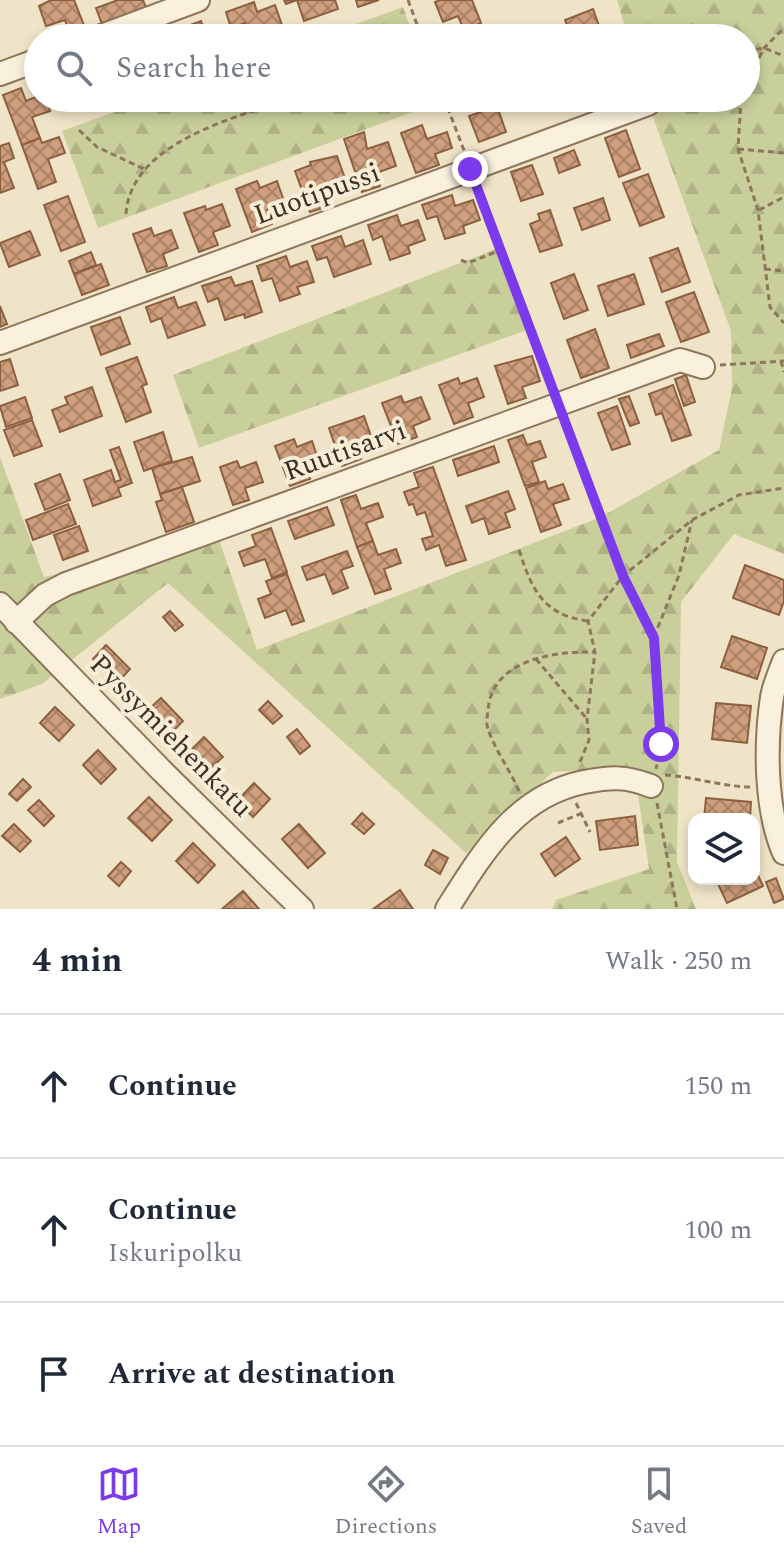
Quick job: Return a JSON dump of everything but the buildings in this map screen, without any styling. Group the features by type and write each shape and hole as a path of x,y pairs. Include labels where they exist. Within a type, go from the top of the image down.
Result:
{"street":[{"path":"134,24 198,0"},
{"path":"0,74 24,65"},
{"name":"Luotipussi","path":"0,343 626,112"},
{"name":"Ruutisarvi","path":"16,622 45,595 66,584 680,360 703,367"},
{"name":"Pyssymiehenkatu","path":"0,604 302,909"},
{"path":"784,661 772,695 777,836 784,853"},
{"path":"447,909 497,835 525,807 541,797 570,785 629,778 651,786"}],"path":[{"path":"408,0 417,24"},
{"path":"760,56 784,28"},
{"path":"760,49 784,56"},
{"path":"126,214 127,198 144,169 192,133 252,112"},
{"path":"449,112 623,576 654,638 661,744 655,775 685,776 736,787 776,788"},
{"path":"740,112 738,149 758,210 770,307 784,323"},
{"path":"79,130 97,147 144,169"},
{"path":"738,149 784,153"},
{"path":"758,210 784,197"},
{"path":"461,260 468,263 501,250"},
{"path":"765,269 784,271"},
{"path":"703,367 782,360 784,372"},
{"path":"588,621 623,576 692,520 739,495 784,488"},
{"path":"654,638 679,575 692,520"},
{"path":"519,550 528,577 544,604 568,619 588,621"},
{"path":"588,621 595,652 587,719 589,740 570,785 590,832"},
{"path":"525,807 512,773 487,727 489,696 513,667 572,652 595,652"},
{"path":"536,659 587,719"},
{"path":"651,786 677,909"},
{"path":"558,823 580,814"}],"green space":[{"path":"617,0 784,0 784,554 734,534 681,602 677,862 696,909 552,909 556,900 649,869 634,768 553,772 466,853 168,583 42,684 0,699 0,457 44,577 219,540 257,650 601,517 719,450 732,388 731,331 651,112 760,112 760,24 624,24"},
{"path":"403,7 409,24 356,24"},
{"path":"114,112 413,112 98,228 62,131"},
{"path":"496,249 527,330 199,448 173,375"}],"route":[{"path":"470,169 623,576 654,638 661,744"}]}
